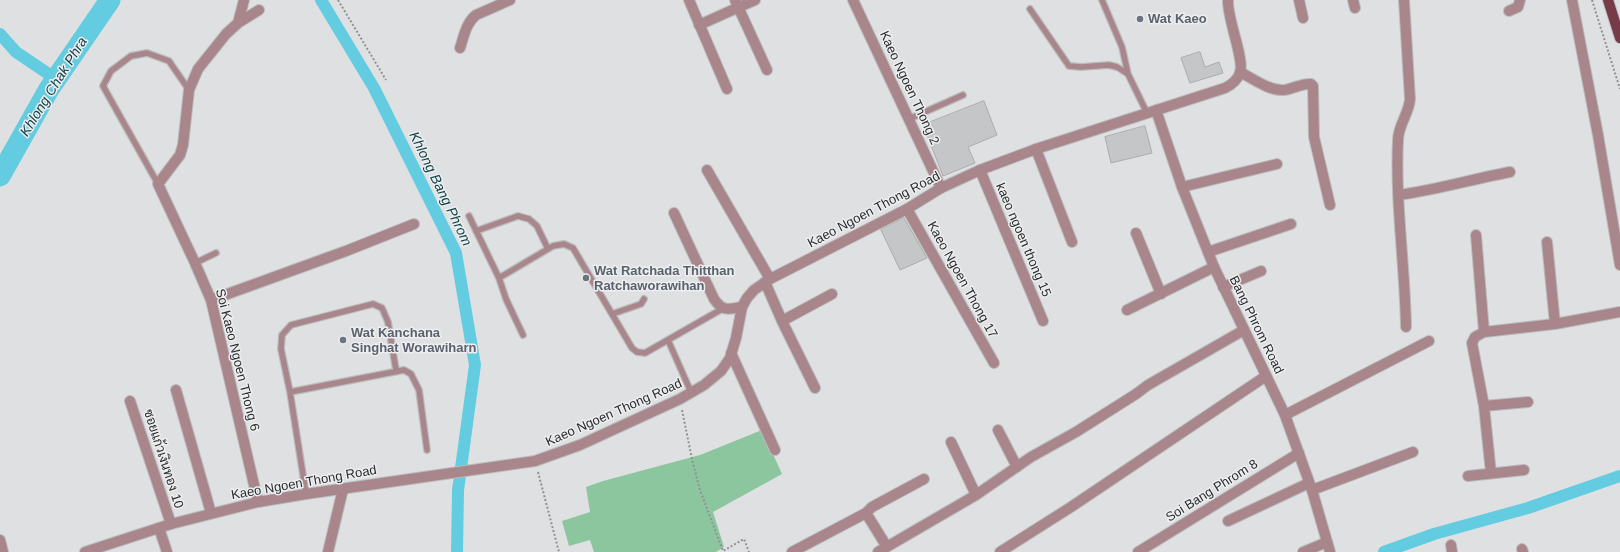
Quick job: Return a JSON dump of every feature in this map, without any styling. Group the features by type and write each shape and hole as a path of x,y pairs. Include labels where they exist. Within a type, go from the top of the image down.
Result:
{"main road":[{"path":"1608,0 1620,38"}],"street":[{"path":"238,22 244,0"},
{"path":"460,48 471,19 476,15 510,0"},
{"path":"689,0 727,89"},
{"path":"699,25 736,4 755,0"},
{"path":"1228,0 1230,23 1240,58 1240,72 1273,89 1283,90 1296,88 1306,84 1311,84 1313,86 1314,137 1330,205"},
{"path":"1299,0 1303,18"},
{"path":"1404,0 1410,108 1398,132 1399,195 1406,287 1406,327"},
{"path":"1509,11 1518,7 1520,0"},
{"path":"1572,0 1598,135 1620,265"},
{"name":"Kaeo Ngoen Thong 2","path":"858,1 909,119 941,188"},
{"path":"736,4 767,70"},
{"path":"158,184 180,155 184,145 189,90 198,69 226,34 238,22 259,10"},
{"name":"Kaeo Ngoen Thong Road","path":"85,552 171,524 258,502 535,461 580,445 680,400 704,385 721,371 730,358 736,338 742,307 754,290 768,280 907,209 941,188 980,170 1036,149 1225,88 1232,84 1240,72"},
{"name":"Bang Phrom Road","path":"1152,111 1214,267 1285,415 1310,486 1328,547"},
{"path":"1036,149 1072,242"},
{"path":"1182,187 1277,164"},
{"path":"707,170 768,280 782,321 815,388"},
{"name":"kaeo ngoen thong 15","path":"980,170 1043,321"},
{"path":"1399,195 1422,192 1459,182 1510,172"},
{"name":"Soi Kaeo Ngoen Thong 6","path":"158,184 195,263 210,300 258,502"},
{"name":"Kaeo Ngoen Thong 17","path":"907,209 994,363"},
{"path":"674,213 714,299 722,309 727,310 742,307"},
{"path":"210,300 346,251 414,224"},
{"path":"1208,252 1291,224"},
{"path":"1136,233 1161,294"},
{"path":"1476,235 1484,332"},
{"path":"1547,242 1555,324"},
{"path":"1127,310 1214,267"},
{"path":"1223,287 1261,271"},
{"path":"782,321 832,294"},
{"path":"1491,473 1484,406 1472,343 1474,337 1484,332 1555,324 1620,312"},
{"path":"866,513 882,550 976,495 1017,467 1130,399 1148,385 1244,330"},
{"path":"1285,415 1429,341"},
{"path":"731,353 775,450"},
{"path":"1000,552 1071,507 1266,376"},
{"path":"176,390 211,513"},
{"name":"ซอยแก้วเงินทอง 10","path":"130,401 171,524"},
{"path":"1484,406 1528,402"},
{"path":"998,430 1017,467"},
{"path":"951,442 976,495"},
{"path":"1228,522 1310,486 1413,452"},
{"name":"Soi Bang Phrom 8","path":"1138,552 1299,453"},
{"path":"1468,476 1524,470"},
{"path":"792,552 866,513 872,507 924,479"},
{"path":"328,552 343,489"},
{"path":"159,528 167,552"},
{"path":"0,540 3,552"},
{"path":"1303,552 1328,547"}],"lane":[{"path":"1102,0 1122,47 1128,74 1152,111"},
{"path":"1030,9 1069,66 1081,67 1110,65 1118,67 1128,74"},
{"path":"158,184 103,86 111,70 131,56 147,53 169,61 189,90"},
{"path":"909,119 963,95"},
{"path":"469,216 499,278 506,299 523,335"},
{"path":"476,231 518,216 529,219 537,226 548,249"},
{"path":"499,278 553,246 564,244 573,248 632,348 637,352 645,353 722,309"},
{"path":"195,263 216,253"},
{"path":"612,314 641,304 644,299"},
{"path":"306,494 290,392 281,349 282,334 291,325 373,304 382,308 388,322 396,370"},
{"path":"668,340 691,392"},
{"path":"290,392 396,370 404,370 411,374 419,390 427,450"}],"path":[{"path":"338,0 386,80"},
{"path":"1592,0 1620,89"},
{"path":"680,400 696,474 722,551 744,539 749,552"},
{"path":"535,461 559,552"}],"green space":[{"path":"762,430 782,474 713,512 724,547 716,552 594,552 590,540 569,546 562,521 590,512 586,487 700,455"}],"building":[{"path":"1200,52 1205,67 1219,62 1223,73 1190,83 1181,58"},
{"path":"984,101 997,135 968,147 975,163 943,176 923,125"},
{"path":"1145,126 1152,153 1111,163 1105,137"},
{"path":"904,218 927,258 900,270 881,230"}],"waterway":[{"name":"Khlong Chak Phra","path":"0,176 49,89 110,0"},
{"name":"Khlong Bang Phrom","path":"321,0 374,88 456,253 475,365 458,490 457,552"},
{"path":"0,34 16,52 56,79"},
{"path":"1384,552 1434,534 1528,508 1620,476"}],"place":[{"name":"Wat Kaeo","path":"1140,19"},
{"name":"Wat Ratchada Thitthan Ratchaworawihan","path":"586,278"},
{"name":"Wat Kanchana Singhat Worawiharn","path":"343,340"}]}
